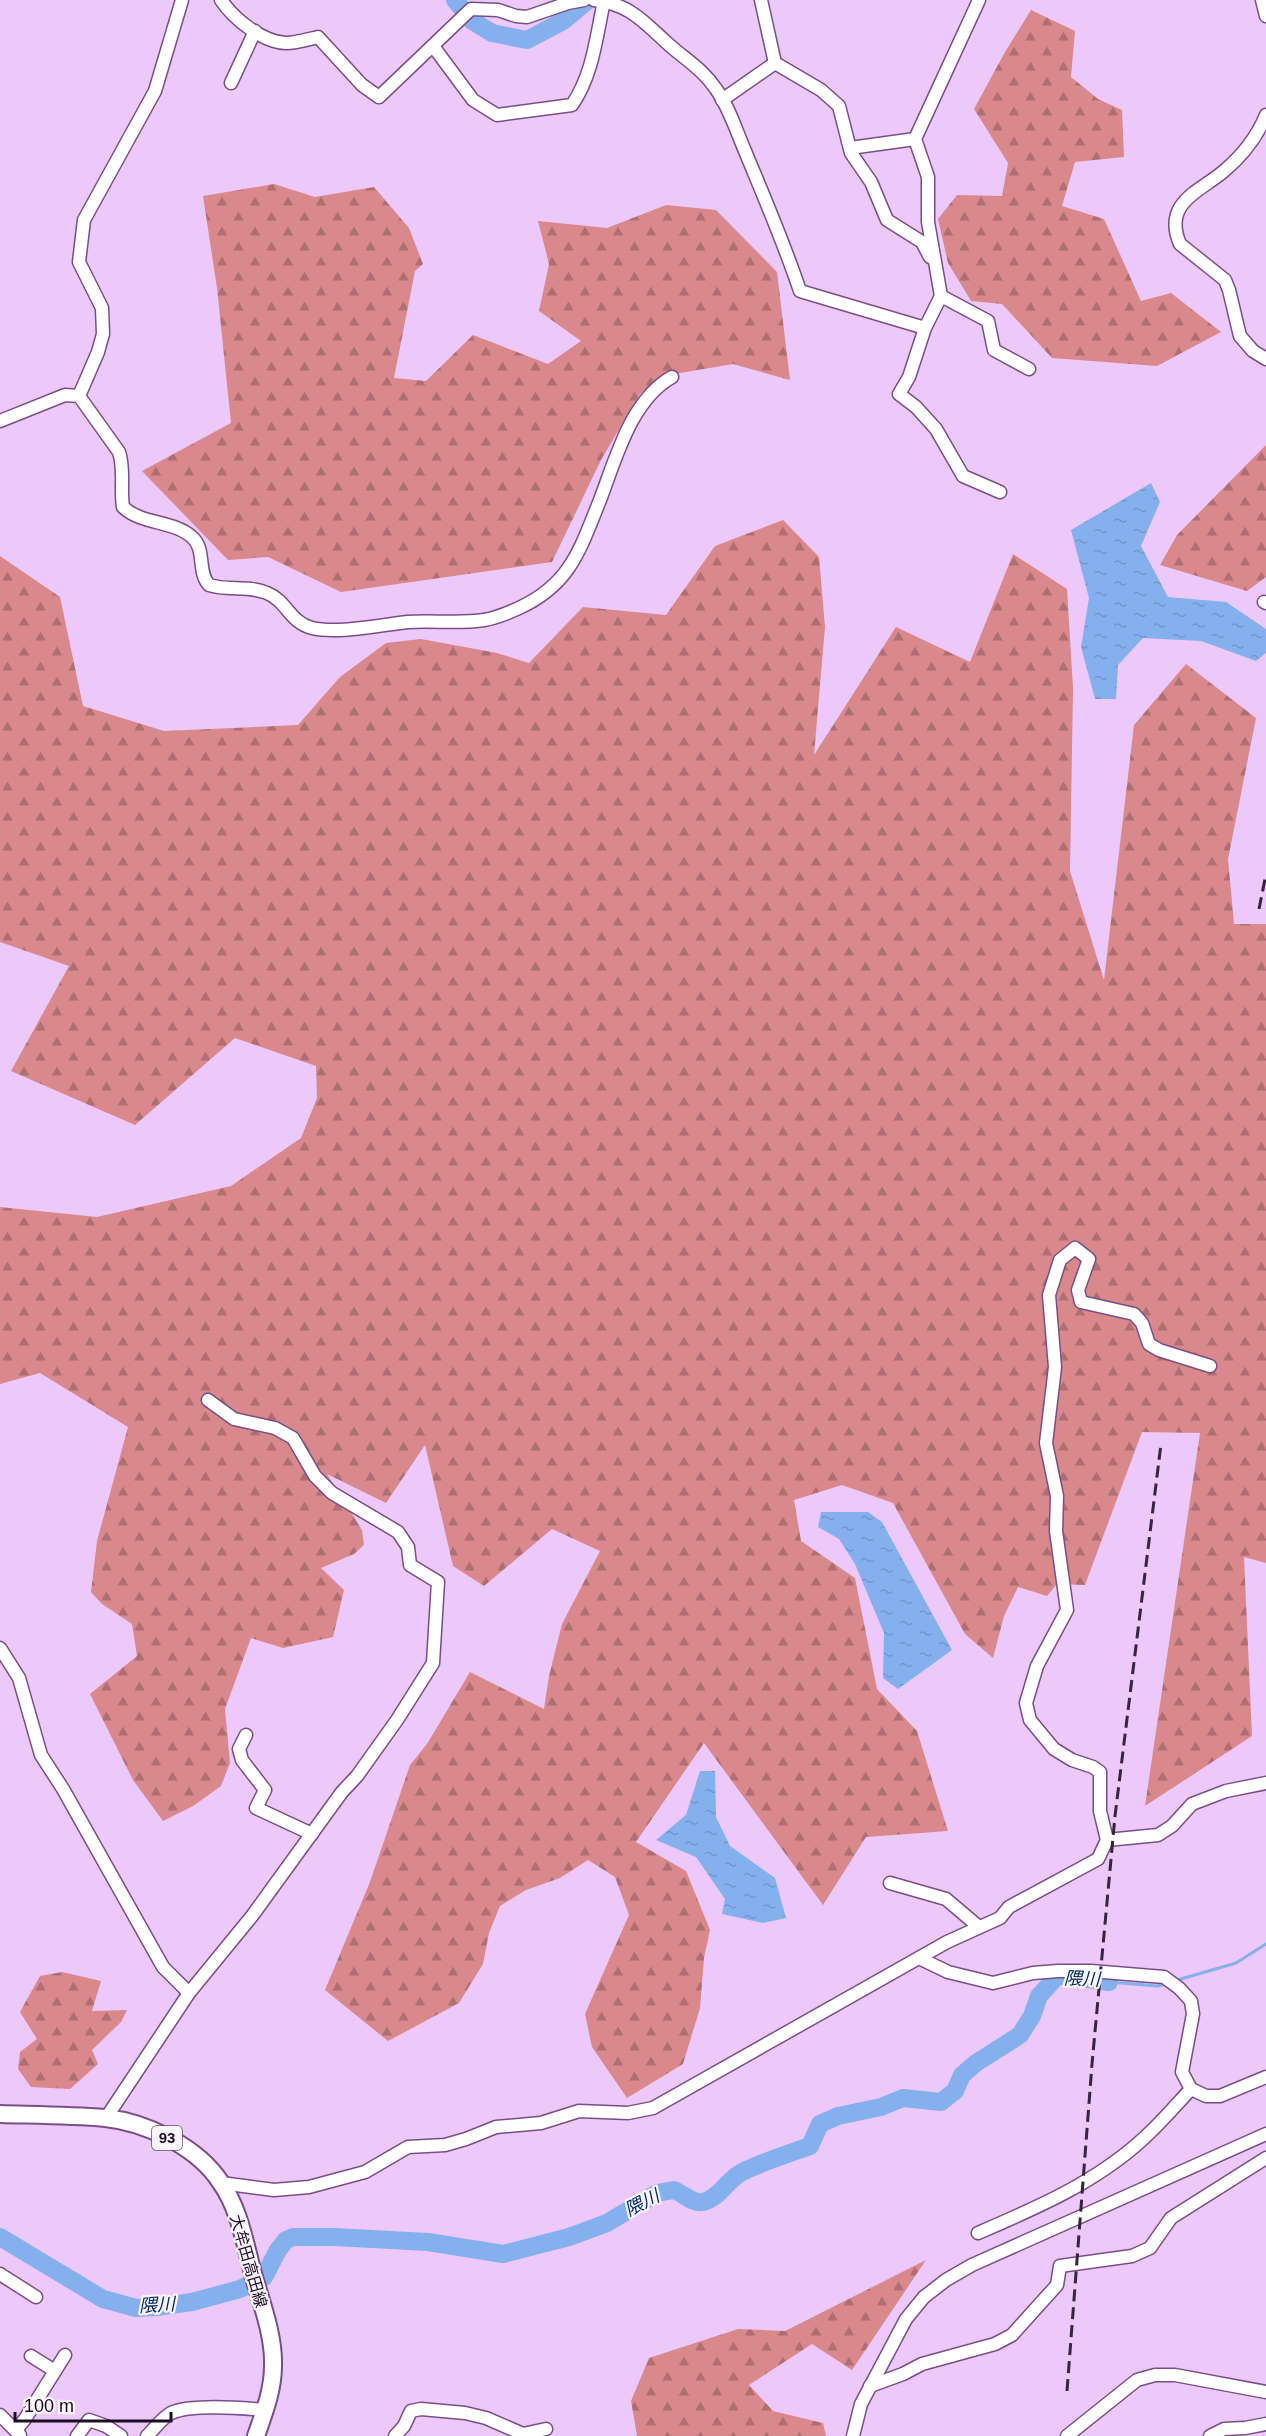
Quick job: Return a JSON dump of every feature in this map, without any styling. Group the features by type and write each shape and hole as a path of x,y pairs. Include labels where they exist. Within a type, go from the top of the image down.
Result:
{"main road":[{"name":"大牟田高田線","path":"0,2114 106,2118 145,2128 180,2145 201,2161 221,2182 241,2224 271,2342 274,2364 266,2410 256,2436"}],"street":[{"path":"79,396 98,352 103,334 102,308 79,262 84,220 155,91 182,0"},
{"path":"221,0 255,31 264,36 286,43 318,37 362,85 379,97 433,46 466,10 498,10 527,17 584,0"},
{"path":"761,0 776,63 821,90 839,106 851,153 871,183 887,220 922,242 934,266"},
{"path":"979,0 915,139 927,177 928,222 940,296 925,328 909,377 899,394 916,407 936,429 963,476 1000,492"},
{"path":"1262,0 1266,16"},
{"path":"433,46 473,100 497,115 572,105 583,89 593,57 599,1 628,9 704,74 722,100 765,200 800,291 925,328"},
{"path":"231,83 255,31"},
{"path":"722,100 776,63"},
{"path":"1266,115 1259,133 1234,163 1186,198 1176,223 1180,244 1225,280 1240,336 1248,347 1266,359"},
{"path":"850,148 915,139"},
{"path":"940,296 988,321 994,350 1029,369"},
{"path":"79,396 119,452 122,462 123,507 130,513 191,536 199,548 205,581 209,585 267,593 277,599 299,624 324,629 408,622 487,620 527,604 552,588 564,576 573,561 629,428 647,400 662,382 672,376"},
{"path":"0,421 65,395 79,396"},
{"path":"221,2182 274,2190 309,2187 365,2172 408,2147 444,2145 496,2127 541,2123 579,2111 628,2113 653,2108 920,1959 1000,1918 1009,1907 1098,1859 1107,1840 1100,1810 1100,1772 1054,1749 1030,1720 1026,1703 1037,1666 1067,1610 1056,1531 1057,1496 1046,1443 1055,1367 1049,1295 1060,1260 1076,1248 1089,1259 1078,1290 1081,1302 1134,1314 1142,1323 1149,1344 1159,1350 1210,1366"},
{"path":"106,2118 189,1993 252,1916 397,1720 433,1663 438,1582 410,1565 408,1547 398,1532 332,1493 315,1476 293,1438 275,1428 234,1419 208,1400"},
{"path":"0,1648 20,1678 41,1755 63,1789 163,1967 189,1993"},
{"path":"246,1735 239,1749 242,1760 265,1790 256,1808 312,1834"},
{"path":"1107,1840 1158,1835 1172,1826 1192,1804 1226,1791 1266,1783"},
{"path":"890,1882 946,1899 979,1927"},
{"path":"920,1959 948,1972 993,1983 1033,1973 1058,1971 1091,1971 1164,1977 1191,2001 1193,2014 1182,2072 1191,2089 1206,2096 1220,2096 1244,2088 1266,2076"},
{"path":"978,2233 1060,2197 1113,2163 1143,2140 1191,2089"},
{"path":"853,2436 861,2404 906,2319 924,2297 946,2280 972,2265 1266,2134"},
{"path":"870,2386 903,2374 922,2364 995,2344 1011,2335 1057,2285 1060,2266 1132,2256 1150,2248 1171,2218 1266,2158"},
{"path":"0,2274 36,2297"},
{"path":"0,2415 18,2433 65,2355"},
{"path":"31,2356 55,2371"},
{"path":"1067,2436 1137,2380 1155,2375 1175,2375 1266,2392"},
{"path":"147,2436 169,2414 177,2411 224,2407 266,2410"},
{"path":"395,2436 404,2426 411,2411 421,2409 465,2413 486,2418 523,2434 546,2429"},
{"path":"76,2436 89,2420 106,2426 121,2436"},
{"path":"1210,2436 1224,2429 1266,2424"}],"green space":[{"path":"1031,10 1075,31 1071,77 1098,99 1122,110 1124,157 1075,162 1062,206 1104,219 1141,301 1171,293 1221,332 1157,366 1052,358 1002,304 971,301 948,263 938,219 957,195 1002,196 1008,163 974,109"},
{"path":"274,184 315,197 374,187 409,228 423,264 415,271 394,378 426,381 473,335 548,364 581,341 539,311 549,264 538,221 607,228 666,205 716,210 777,272 790,380 733,364 680,373 654,383 640,394 601,460 552,562 341,592 268,557 228,560 142,471 231,423 217,288 203,196"},
{"path":"1266,445 1266,577 1247,591 1160,565 1177,535"},
{"path":"783,520 819,557 825,627 814,755 896,627 970,662 1013,554 1067,589 1073,688 1070,871 1104,980 1134,725 1186,664 1256,718 1228,859 1234,924 1266,924 1266,1563 1244,1557 1252,1736 1145,1806 1200,1433 1142,1432 1085,1585 1057,1584 1047,1596 1018,1587 1004,1616 993,1658 965,1634 893,1503 842,1485 794,1500 801,1541 855,1578 877,1689 917,1731 948,1831 866,1837 823,1905 704,1743 636,1842 686,1871 710,1930 704,1958 700,2008 683,2064 627,2098 592,2047 585,2014 629,1915 615,1877 588,1860 560,1878 526,1890 500,1906 489,1933 483,1964 459,2003 388,2041 325,1990 370,1882 410,1765 427,1744 470,1672 544,1709 549,1676 562,1624 600,1551 552,1529 484,1586 453,1566 425,1445 386,1503 327,1474 362,1530 364,1545 354,1554 321,1568 344,1590 333,1637 283,1648 251,1638 225,1709 230,1763 221,1786 193,1806 163,1821 133,1780 90,1694 137,1656 132,1624 102,1604 91,1592 97,1541 128,1427 40,1373 0,1384 0,1207 97,1217 231,1186 301,1138 317,1098 316,1066 235,1038 135,1125 11,1071 69,966 0,942 0,556 60,597 83,706 164,731 298,725 340,677 386,643 421,639 497,653 529,663 583,607 666,615 715,546"},
{"path":"62,1972 101,1981 92,2011 127,2010 121,2022 92,2050 98,2064 70,2089 31,2087 18,2069 20,2052 37,2039 20,2012 40,1976"},
{"path":"926,2260 852,2370 812,2344 749,2385 773,2411 823,2423 826,2436 637,2436 631,2401 649,2358 738,2329 785,2331"}],"water":[{"path":"1151,483 1160,502 1141,546 1168,597 1226,602 1266,629 1266,653 1256,661 1201,641 1143,638 1118,665 1116,699 1095,699 1081,647 1089,598 1071,530"},
{"path":"821,1512 868,1512 882,1522 952,1650 898,1689 883,1678 884,1633 855,1564 839,1539 818,1527"},
{"path":"700,1771 715,1771 716,1817 730,1846 775,1878 786,1918 763,1923 722,1914 725,1899 696,1857 656,1840 686,1815"}],"waterway":[{"path":"455,0 471,20 492,33 527,40 563,21 588,0"},
{"name":"隈川","path":"1174,1981 1236,1963 1266,1944"},
{"name":"隈川","path":"0,2237 103,2299 136,2308 192,2302 240,2289 264,2277 278,2250 286,2240 293,2237 428,2242 503,2254 569,2237 607,2223 657,2193 674,2190 696,2202 709,2200 738,2174 810,2146 820,2124 838,2116 881,2107 903,2098 941,2102 955,2091 962,2075 976,2063 1020,2035 1032,2016 1039,1996 1058,1975 1109,1982"},
{"name":"隈川","path":"1109,1982 1157,1986 1168,1984"}],"railway":[{"path":"1259,909 1266,874"},
{"path":"1067,2391 1092,2064 1115,1816 1161,1444"}]}
